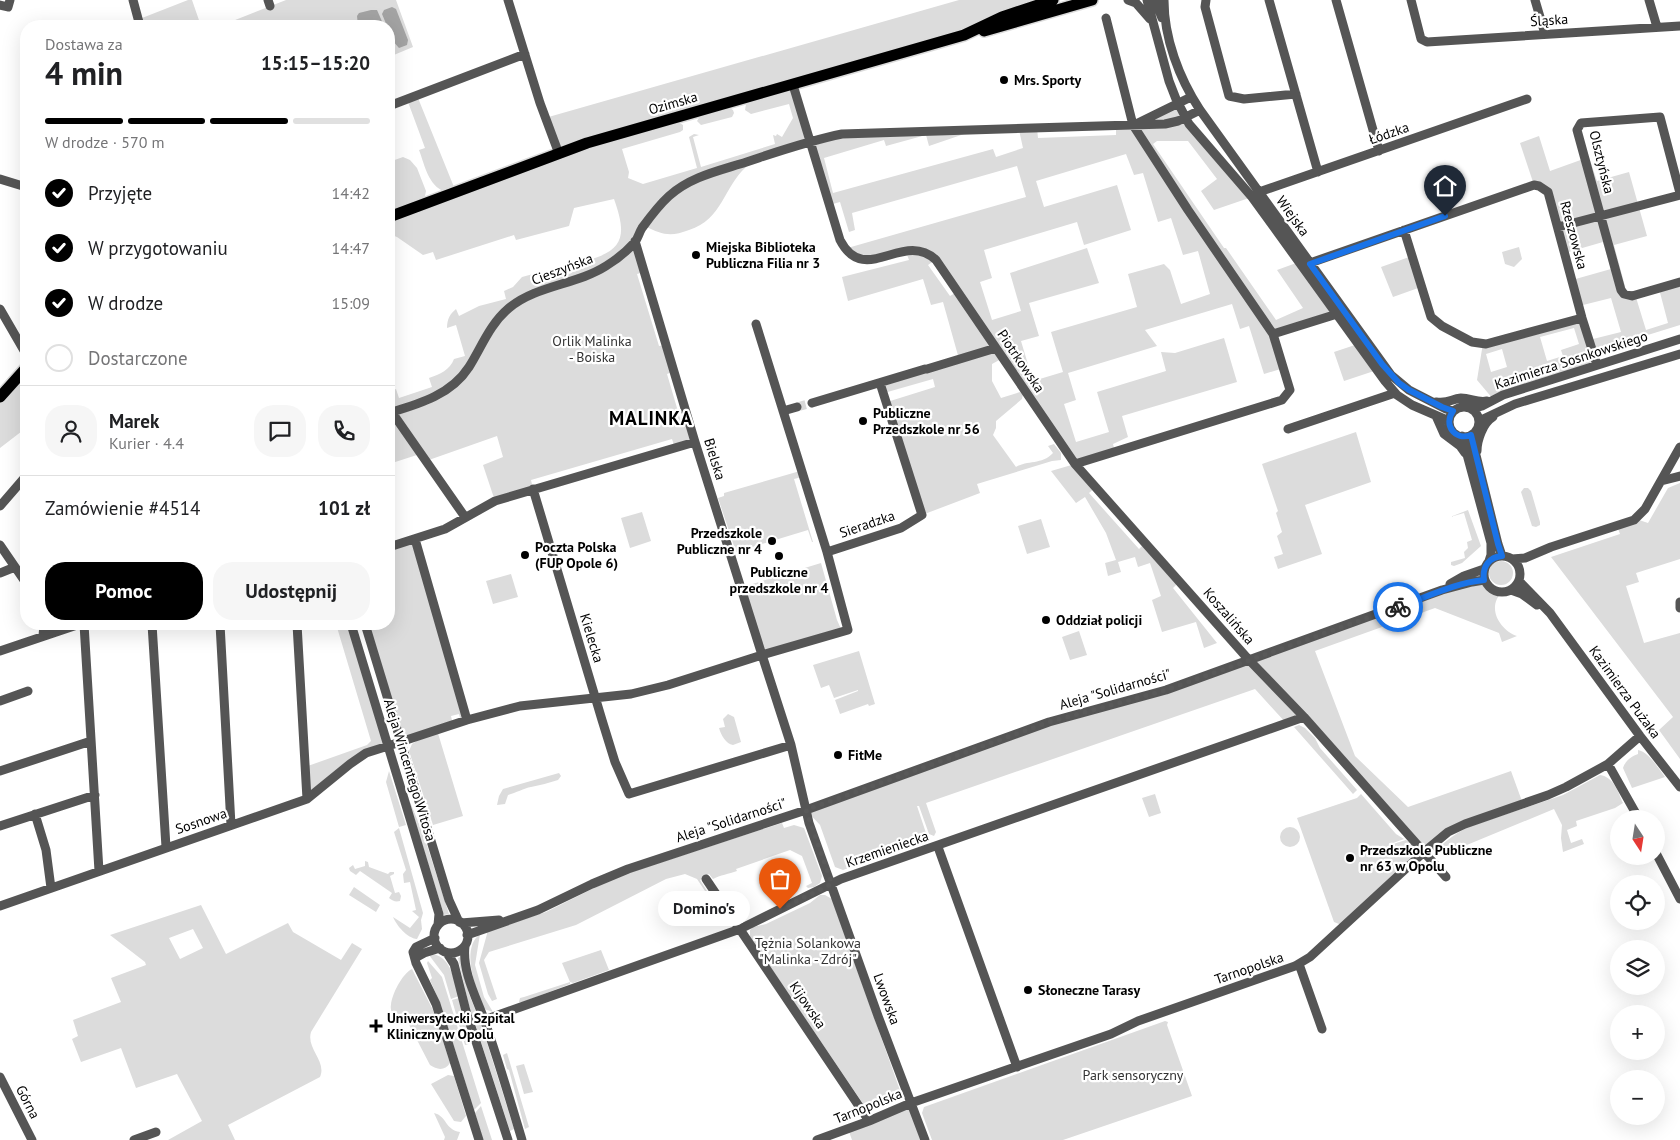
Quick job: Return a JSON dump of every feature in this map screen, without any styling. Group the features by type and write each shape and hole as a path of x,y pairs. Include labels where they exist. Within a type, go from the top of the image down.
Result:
{"main road":[{"name":"Ozimska","path":"970,33 1002,17 1040,2 1053,0"},
{"name":"Ozimska","path":"395,215 559,154 622,133 1092,0"},
{"path":"0,397 20,375"}],"street":[{"path":"0,6 8,7 10,0"},
{"path":"133,0 138,20"},
{"path":"508,0 546,121 559,154"},
{"path":"1128,0 1140,7 1152,23"},
{"name":"Wiejska","path":"1147,0 1166,74 1178,104 1196,134 1247,191 1395,393 1412,405 1449,421"},
{"path":"1155,0 1167,33"},
{"name":"Wiejska","path":"1164,0 1167,33 1182,80 1200,110 1391,375 1405,388 1453,411"},
{"path":"1206,0 1205,7 1229,96 1244,99 1296,94"},
{"path":"1269,0 1318,172"},
{"path":"1336,0 1379,151"},
{"name":"Śląska","path":"1411,0 1421,39 1427,42 1680,26"},
{"path":"1536,0 1545,34"},
{"path":"1649,0 1657,27"},
{"path":"1075,464 1282,400 1290,390 1273,334 1188,210 1134,125 1106,18"},
{"path":"395,104 524,54"},
{"name":"Piotrkowska","path":"792,85 844,249 857,259 868,260 913,250 929,254 936,260 1075,464"},
{"path":"1134,125 1191,97"},
{"name":"Łódzka","path":"1259,192 1527,99"},
{"path":"809,141 842,134 1165,124 1185,118 1200,110"},
{"name":"Olsztyńska","path":"1558,227 1602,215 1680,194 1660,117 1581,124 1577,130 1602,215 1621,290 1624,294 1632,296 1680,282"},
{"name":"Cieszyńska","path":"395,410 430,399 453,384 469,367 492,327 515,304 529,296 600,270 616,259 635,241 641,229 658,206 687,182 809,141"},
{"path":"0,179 20,184"},
{"name":"Rzeszowska","path":"1310,264 1534,185 1539,186 1548,192 1597,366"},
{"path":"1404,230 1430,316 1442,326 1472,342 1486,344 1582,318"},
{"name":"Bielska","path":"635,241 695,442 791,746 806,810"},
{"path":"0,309 20,344"},
{"path":"1273,334 1337,314"},
{"name":"Sieradzka","path":"756,324 826,552 902,528 922,515 880,382"},
{"name":"Kazimierza Sosnkowskiego","path":"1472,409 1482,406 1493,399 1680,339"},
{"path":"812,403 996,348"},
{"name":"Kazimierza Sosnkowskiego","path":"1479,421 1500,410 1680,354"},
{"path":"1288,429 1395,393"},
{"path":"1434,402 1447,403 1464,398 1480,402 1493,399"},
{"path":"783,411 797,407"},
{"path":"1462,407 1472,409 1478,416 1477,429 1466,436 1454,433 1449,425 1453,411 1462,407"},
{"path":"1500,410 1486,424 1473,458 1490,543 1491,555 1486,565 1484,580 1489,588 1497,592 1511,590 1518,582 1519,569 1525,558"},
{"path":"1436,416 1444,434 1473,458"},
{"path":"395,418 465,517"},
{"path":"1466,436 1502,556"},
{"path":"395,545 445,529 495,501 695,442"},
{"path":"1486,565 1493,558 1502,556 1512,559 1525,558 1634,520 1645,509 1680,447"},
{"name":"Koszalińska","path":"1075,464 1249,660 1304,717 1446,877"},
{"path":"1661,481 1680,476"},
{"path":"0,506 20,483"},
{"name":"Kielecka","path":"533,489 615,762 630,794 791,746"},
{"path":"415,539 467,720"},
{"path":"0,544 20,574"},
{"path":"401,742 467,720 520,706 631,694 668,685 848,630 826,552"},
{"path":"1512,559 1519,569"},
{"name":"Aleja \"Solidarności\"","path":"1442,590 1486,565"},
{"path":"0,572 15,567"},
{"name":"Aleja \"Solidarności\"","path":"467,935 556,903 628,868 806,810 1049,722 1166,690 1442,590 1484,580"},
{"name":"Kazimierza Pużaka","path":"1518,582 1550,613 1640,736 1680,787"},
{"name":"Kazimierza Pużaka","path":"1511,590 1522,594 1550,613"},
{"path":"1680,602 1680,608"},
{"path":"43,636 44,630"},
{"path":"0,651 62,630"},
{"path":"82,630 99,871"},
{"path":"152,630 166,847"},
{"path":"220,630 231,825"},
{"path":"297,630 307,799"},
{"name":"Aleja Wincentego Witosa","path":"353,630 439,914 438,925"},
{"name":"Aleja Wincentego Witosa","path":"367,630 449,900 455,916 460,922"},
{"path":"0,701 28,691"},
{"name":"Krzemieniecka","path":"484,1020 740,929 832,884 1304,717"},
{"name":"Tarnopolska","path":"818,1140 911,1103 1111,1034 1138,1021 1200,998 1232,989 1300,964 1448,832 1464,824 1548,795 1608,764 1640,736"},
{"path":"0,771 91,741"},
{"name":"Sosnowa","path":"0,906 307,799 366,753 401,742"},
{"path":"1608,764 1634,810"},
{"path":"0,826 95,795"},
{"name":"Lwowska","path":"806,810 878,1016 925,1140"},
{"path":"34,814 46,850 51,888"},
{"path":"938,846 1018,1067"},
{"path":"1662,865 1680,899"},
{"name":"Kijowska","path":"706,879 869,1121"},
{"name":"Aleja \"Solidarności\"","path":"460,922 514,918"},
{"path":"508,1140 462,996 454,964 435,938 435,930 438,925 451,920 460,922 467,935 464,955 469,977 522,1140"},
{"path":"435,938 414,949 413,952 436,1004 479,1140"},
{"path":"415,958 424,953 456,952 465,946"},
{"path":"1300,964 1322,1029"},
{"name":"Górna","path":"0,1077 32,1140"},
{"path":"134,1140 156,1132"}],"green space":[{"path":"192,0 199,20 143,20 142,18"},
{"path":"286,0 396,0 413,47 395,54 395,20 235,20"},
{"name":"Orlik Malinka - Boiska","path":"959,0 1053,0 793,85 809,141 776,151 752,162 738,175 716,211 700,225 672,234 662,233 645,226 635,241 645,272 637,274 659,346 667,345 675,371 667,374 682,425 689,423 695,442 675,448 672,439 531,480 533,489 495,501 483,465 503,457 497,436 426,461 420,454 395,462 395,389 399,398 432,387 429,378 447,369 454,359 465,356 456,325 447,328 448,319 454,311 456,309 459,316 479,306 506,299 504,291 513,287 522,277 533,274 536,282 589,265 588,260 601,256 616,245 621,231 614,199 574,208 569,226 516,240 514,235 436,260 433,252 423,255 395,236 395,160 403,157 410,160 417,168 426,191 420,205 445,192 435,185 425,168 419,150 425,148 408,102 418,98 456,192 559,154 545,118","holes":["747,98 745,110 751,114 789,104 793,118 782,137 777,134 776,136 773,135 775,144 701,167 693,137 699,135 694,134 689,137 697,168 643,184 628,178 629,172 622,149 683,130 683,125 673,119 704,110 697,121 701,125 732,117 733,110 724,104"]},
{"path":"1178,104 1252,197 1214,210 1201,191 1217,179 1188,141 1157,141 1153,144 1276,320 1303,308 1277,270 1299,262 1337,314 1273,334 1284,368 1264,374 1249,326 1240,329 1232,304 1145,330 1157,346 1068,373 1076,400 1064,404 1076,442 1109,432 1097,392 1166,371 1161,352 1175,353 1224,338 1237,382 1122,416 1128,437 1113,444 1115,452 1076,464 1096,487 1089,493 1139,549 1145,543 1180,581 1173,588 1217,643 1204,648 1196,622 1162,632 1152,600 1161,596 1150,563 1138,567 1135,557 1118,562 1121,572 1108,576 1105,563 1116,560 1106,533 1085,497 1076,503 1051,471 1075,464 1003,358 992,364 992,381 1001,398 1020,392 1023,394 1022,399 996,421 993,435 1016,467 1049,457 1053,453 1048,446 1054,444 1061,453 1061,460 1052,461 977,484 980,493 922,515 887,402 935,387 933,379 884,393 880,383 959,359 943,302 931,305 923,279 848,301 842,277 909,260 906,252 868,260 844,249 1026,197 1017,166 852,213 855,230 849,232 840,202 829,205 809,141 842,134 970,132 929,146 926,135 886,146 884,140 824,158 833,193 993,149 996,157 1023,148 1019,130 1037,128 1038,138 1116,135 1116,125 1135,124","holes":["1126,154 1134,175 1143,173 1158,222 1171,218 1183,255 1198,251 1210,294 1181,304 1170,270 1164,264 1128,274 1137,307 1051,332 1063,372 1033,381 1021,341 1039,336 1029,303 1099,283 1087,248 1010,273 1021,311 992,320 980,282 992,278 984,250 1077,222 1084,245 1131,230 1117,185 1044,207 1036,181","935,260 957,292 950,296 928,265"]},
{"path":"1539,136 1550,171 1589,157 1597,181 1629,172 1647,236 1614,245 1626,290 1634,291 1646,330 1668,323 1658,285 1680,279 1680,325 1593,352 1597,365 1493,399 1477,380 1483,343 1582,318 1589,340 1621,332 1611,298 1579,306 1572,280 1611,269 1603,242 1565,253 1548,192 1534,185 1520,143","holes":["1574,328 1579,344 1561,350 1563,356 1547,361 1540,337","1502,349 1507,367 1491,372 1486,354"]},
{"path":"1519,247 1522,259 1514,267 1505,264 1502,252"},
{"path":"1412,256 1421,287 1393,297 1381,267"},
{"path":"1358,344 1377,370 1344,381 1334,352"},
{"path":"20,375 20,433 0,448 0,397"},
{"path":"1356,432 1371,482 1305,505 1322,554 1278,569 1274,557 1283,554 1277,536 1282,532 1276,513 1278,511 1262,464"},
{"path":"800,471 802,477 794,479 813,542 808,530 736,552 718,498 724,496 724,493"},
{"path":"1680,483 1680,559 1636,573 1639,582 1626,586 1644,643 1680,633 1680,759 1659,730 1673,717 1551,557 1620,534 1617,526 1636,519 1648,523 1668,488"},
{"path":"1524,488 1528,488 1531,491 1540,522 1540,525 1536,527 1532,526 1521,492"},
{"path":"1468,510 1481,546 1462,563 1454,566 1451,565 1451,562 1465,558 1464,552 1468,548 1467,542 1472,540 1464,513 1450,517"},
{"path":"642,512 651,541 630,548 621,518"},
{"path":"1041,519 1050,547 1027,554 1018,526"},
{"path":"415,539 467,720 461,722 459,714 451,716 453,725 437,730 463,816 433,825 409,751 412,744 418,740 401,742 367,630 395,630 395,545"},
{"path":"1501,561 1510,564 1513,573 1510,582 1501,585 1492,582 1489,573 1492,564"},
{"path":"821,563 841,629 761,653 745,602 746,586"},
{"path":"511,574 518,597 493,604 486,581"},
{"path":"1483,574 1489,587 1502,592 1497,598 1495,605 1497,618 1505,629 1517,636 1502,642 1499,633 1435,608 1315,651 1355,756 1408,807 1511,771 1523,804 1450,831 1344,926 1334,922 1297,818 1357,798 1361,794 1396,834 1404,839 1393,844 1406,840 1422,850 1300,716 1286,723 1255,689 926,803 936,832 934,836 929,834 919,806 917,806 927,836 924,843 913,845 843,870 835,867 820,825 806,810 1049,722 1249,660 1385,611 1458,579"},
{"path":"338,630 353,630 388,746 366,753 307,799 305,767 367,745 371,741"},
{"path":"1079,631 1087,655 1070,660 1062,637"},
{"path":"859,651 875,704 869,706 868,704 840,714 835,700 858,690 834,698 829,685 821,688 813,665"},
{"path":"728,714 734,717 741,742 733,745 724,739 719,728 725,727 723,719"},
{"path":"1299,725 1315,738 1320,748 1357,790 1353,794 1294,727"},
{"path":"1638,750 1650,757 1665,777 1632,788 1623,768 1629,759 1638,754"},
{"path":"395,756 410,802 423,833 449,914 444,915"},
{"path":"389,771 406,825 399,827 386,782"},
{"path":"559,773 561,776 558,780 508,795 505,804 497,805 503,789"},
{"path":"1600,775 1605,776 1612,782 1623,803 1615,808 1576,821 1577,826 1567,830 1571,843 1582,839 1584,844 1563,852 1562,825 1554,809 1445,854 1437,850 1453,836 1471,826 1563,795"},
{"path":"1155,794 1161,813 1149,817 1142,798"},
{"path":"782,823 784,828 794,825 804,828 822,876 820,883 814,887 808,888 806,886 812,883 802,856 790,850 713,879 709,874 700,880 707,894 697,879 685,874 666,879 576,925 489,952 484,960 497,999 492,1001 488,994 479,963 487,934 486,931 546,912 616,877"},
{"path":"1290,827 1297,830 1300,837 1297,844 1290,847 1283,844 1280,837 1283,830"},
{"path":"399,828 423,913 421,920 422,929 417,939 403,931 393,917 410,928 419,917 412,911 416,910 410,882 404,883 403,874 406,870 394,832"},
{"path":"365,861 368,862 369,867 388,874 394,872 390,876 395,893 399,892 401,896 400,901 394,901 389,898 392,893 360,871 356,875 350,871 349,868 353,865 355,869 365,866"},
{"path":"354,887 380,905 376,912 349,895"},
{"name":"Tężnia Solankowa \"Malinka - Zdrój\"","path":"820,895 825,895 832,899 902,1096 868,1111 750,937 750,930 753,927 766,924 810,903"},
{"path":"201,905 226,954 288,923 293,932 341,960 352,943 362,949 311,1032 311,1044 321,1066 320,1077 228,1125 235,1140 168,1140 202,1121 177,1074 136,1088 121,1048 81,1062 72,1039 78,1036 73,1020 121,1002 111,978 146,965 145,962 110,935","holes":["193,929 203,948 180,959 169,938"]},
{"path":"480,934 475,965 484,997 493,1012 484,1009 477,991 470,959 474,941"},
{"path":"601,950 609,970 573,983 570,982 562,963"},
{"path":"429,955 439,956 448,965 459,996 451,999 444,975"},
{"path":"460,957 469,994 482,1027 514,1129 510,1131 468,1002 458,958"},
{"path":"428,961 442,977 481,1103 474,1110 441,1005 430,980 432,978"},
{"path":"412,969 433,1010 450,1063 443,1068 438,1069 430,1065 403,1013 394,1017 391,1011 395,990 405,975"},
{"path":"570,982 570,984 519,1002 520,998"},
{"path":"459,998 473,1043 465,1045 452,1000"},
{"name":"Park sensoryczny","path":"1165,1021 1168,1022 1167,1025 1192,1096 1063,1140 932,1140 922,1113 924,1107"},
{"path":"507,1053 529,1127 525,1129 503,1055"},
{"path":"524,1064 533,1092 524,1094 516,1066"},
{"path":"448,1075 454,1076 466,1116 461,1122 454,1121 431,1084"},
{"path":"911,1103 925,1140 852,1140 848,1129"},
{"path":"481,1106 492,1140 483,1140 475,1113"},
{"path":"434,1113 441,1117 451,1129 460,1132 457,1140 444,1140 445,1137"}],"shaded area":[{"path":"392,7 396,9 408,40 407,45 399,48 395,43 395,20 384,20 382,14 384,10"},
{"path":"377,10 381,20 357,20 359,13"}],"tunnel":[{"path":"797,407 812,403"}],"way so far":[{"path":"780,909 832,884 806,810 1049,722 1166,690 1398,607"}],"place":[{"name":"Mrs. Sporty","path":"1004,80"},
{"name":"Miejska Biblioteka Publiczna Filia nr 3","path":"696,255"},
{"name":"Publiczne Przedszkole nr 56","path":"863,421"},
{"name":"Przedszkole Publiczne nr 4","path":"772,541"},
{"name":"Poczta Polska (FUP Opole 6)","path":"525,555"},
{"name":"Publiczne przedszkole nr 4","path":"779,556"},
{"name":"Oddział policji","path":"1046,620"},
{"name":"FitMe","path":"838,755"},
{"name":"Przedszkole Publiczne nr 63 w Opolu","path":"1350,858"},
{"name":"Domino's","path":"780,909"},
{"name":"Słoneczne Tarasy","path":"1028,990"},
{"name":"Uniwersytecki Szpital Kliniczny w Opolu","path":"376,1026"}],"district":[{"name":"MALINKA","path":"651,418"}],"route":[{"path":"1398,607 1442,590 1484,580 1483,574 1486,565 1493,558 1502,556 1485,488 1471,435 1458,435 1454,433 1449,425 1449,417 1453,411 1405,388 1399,383 1382,364 1310,264 1445,216"}]}
